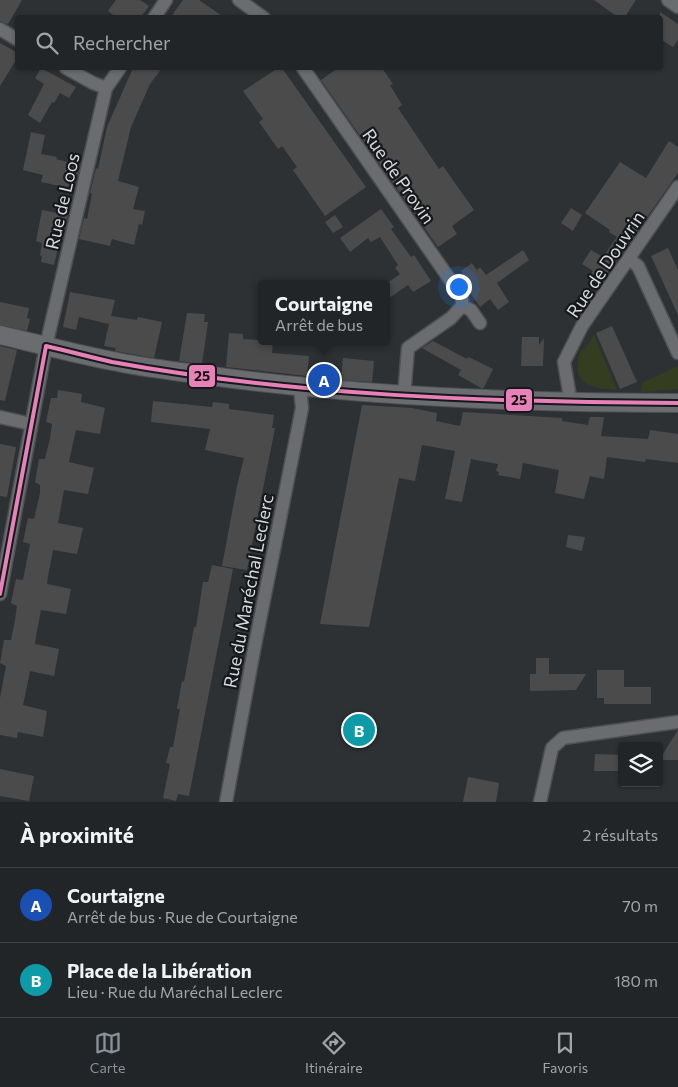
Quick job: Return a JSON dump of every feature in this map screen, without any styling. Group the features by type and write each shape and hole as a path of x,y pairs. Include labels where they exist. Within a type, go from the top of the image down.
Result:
{"street":[{"path":"156,15 166,0"},
{"path":"239,0 260,15"},
{"path":"668,0 678,7"},
{"path":"0,29 15,38"},
{"path":"70,70 106,88"},
{"name":"Rue de Loos","path":"0,594 46,346 106,88 119,70"},
{"name":"Rue de Provin","path":"303,70 462,297 462,306 471,310 480,323"},
{"name":"Rue de Douvrin","path":"571,403 564,362 582,326 678,188"},
{"path":"629,259 638,266 678,353"},
{"path":"404,396 408,348 451,318 462,306"},
{"path":"0,335 118,363 300,387 404,396 571,403 678,403"},
{"name":"Rue du Maréchal Leclerc","path":"226,802 302,408 300,387"},
{"path":"0,417 31,424"},
{"path":"540,802 552,748 563,738 678,722"}],"green space":[{"path":"594,335 617,390 598,388 584,382 580,377 578,361 581,350 586,348"},
{"path":"678,366 678,389 641,392 642,383"}],"building":[{"path":"0,0 22,0 8,24 0,21"},
{"path":"116,0 140,0 149,6 142,15 113,15 108,11"},
{"path":"183,0 199,0 221,15 172,15"},
{"path":"594,0 636,0 626,15 615,15"},
{"path":"660,12 678,24 678,40 673,47 663,41 663,15 660,15"},
{"path":"0,43 15,51 15,62 0,86"},
{"path":"40,70 45,70 76,87 69,98 60,93 54,103 52,102 40,123 28,115 44,84 35,78"},
{"path":"132,70 160,70 150,84 131,127 118,181 139,187 133,209 145,211 142,225 139,224 134,245 112,239 110,246 79,239 84,218 87,219 92,194 90,193 96,168 98,169 107,127"},
{"path":"275,70 283,70 366,187 325,216 293,170 297,167 282,146 278,149 259,122 263,119 243,91"},
{"path":"335,70 383,70 393,84 390,85 402,105 398,108 439,169 443,166 474,210 452,226 457,234 438,247 321,80"},
{"path":"31,132 45,135 41,154 80,165 74,189 41,182 43,175 23,170"},
{"path":"669,141 678,147 678,173 600,284 589,277 593,271 582,264 591,250 603,257 617,237 585,213 620,162 646,178"},
{"path":"571,208 582,215 573,231 561,223"},
{"path":"381,209 394,227 391,229 411,257 414,255 431,281 413,292 408,285 390,297 390,281 400,274 395,268 398,265 380,237 371,242 368,238 350,252 340,238"},
{"path":"42,210 68,215 54,265 41,262 42,243 36,241"},
{"path":"335,215 343,227 333,233 325,222"},
{"path":"668,248 678,270 678,315 651,256"},
{"path":"523,250 529,260 497,283 509,302 498,310 490,299 480,307 462,281 466,278 461,271 472,263 477,270 480,267 486,275"},
{"path":"70,292 115,300 111,316 137,320 138,317 162,322 154,358 115,351 116,348 104,346 109,324 79,317 76,330 63,327"},
{"path":"0,302 29,308 27,318 30,319 27,331 0,325"},
{"path":"187,313 205,314 204,322 208,322 202,364 179,361"},
{"path":"612,326 637,382 620,389 596,333"},
{"path":"229,333 243,334 243,339 258,340 258,345 273,345 272,353 309,356 307,376 226,367"},
{"path":"522,337 539,337 539,345 544,338 543,366 521,366"},
{"path":"433,341 467,359 468,357 493,369 483,389 458,375 461,370 422,348"},
{"path":"0,346 17,350 5,401 0,400"},
{"path":"343,358 374,361 372,382 341,380"},
{"path":"58,390 82,394 81,402 105,408 100,434 76,430 69,462 94,468 88,494 64,490 58,523 83,528 77,554 53,550 47,584 71,589 66,614 41,610 36,636 35,644 59,649 54,676 30,671 23,705 47,711 43,737 18,732 17,738 0,735 0,698 6,666 0,663 4,640 11,640 17,606 11,603 16,579 23,580 30,544 23,542 28,518 34,519 40,493 40,485 35,482 39,459 45,459 52,424 46,422 51,398 57,398"},
{"path":"153,401 212,407 213,402 229,404 229,409 274,415 272,428 275,428 247,570 222,566 244,458 205,450 210,429 151,422"},
{"path":"362,405 412,408 437,413 436,421 460,426 463,412 562,418 562,421 588,425 590,417 604,417 601,436 648,439 650,430 678,434 678,463 646,459 645,462 607,457 604,479 590,476 584,499 555,493 559,470 523,463 520,479 498,475 499,472 496,471 498,464 471,459 462,502 445,499 455,451 422,445 415,481 399,478 369,627 320,624"},
{"path":"0,444 16,447 7,497 0,496"},
{"path":"568,535 585,537 582,551 566,547"},
{"path":"212,565 233,569 189,796 178,794 176,801 163,798 170,764 166,763 170,747 173,747 180,709 177,709 182,681 184,682 194,627 196,627 203,582 208,582"},
{"path":"536,658 549,658 549,674 586,674 576,690 530,691 530,674 536,674"},
{"path":"597,670 624,670 624,687 651,687 651,704 604,704 604,698 597,698"},
{"path":"678,730 678,760 663,760 663,754"},
{"path":"595,754 618,755 618,771 594,771"},
{"path":"0,769 34,776 29,801 0,796"},
{"path":"468,777 499,783 496,802 463,802"}],"transit line":[{"name":"25","path":"46,346 112,362 252,383 323,390 465,399 678,403"},
{"name":"25","path":"0,594 46,346"}],"place":[{"name":"Courtaigne","path":"324,380"},
{"name":"Place de la Libération","path":"359,730"}]}
